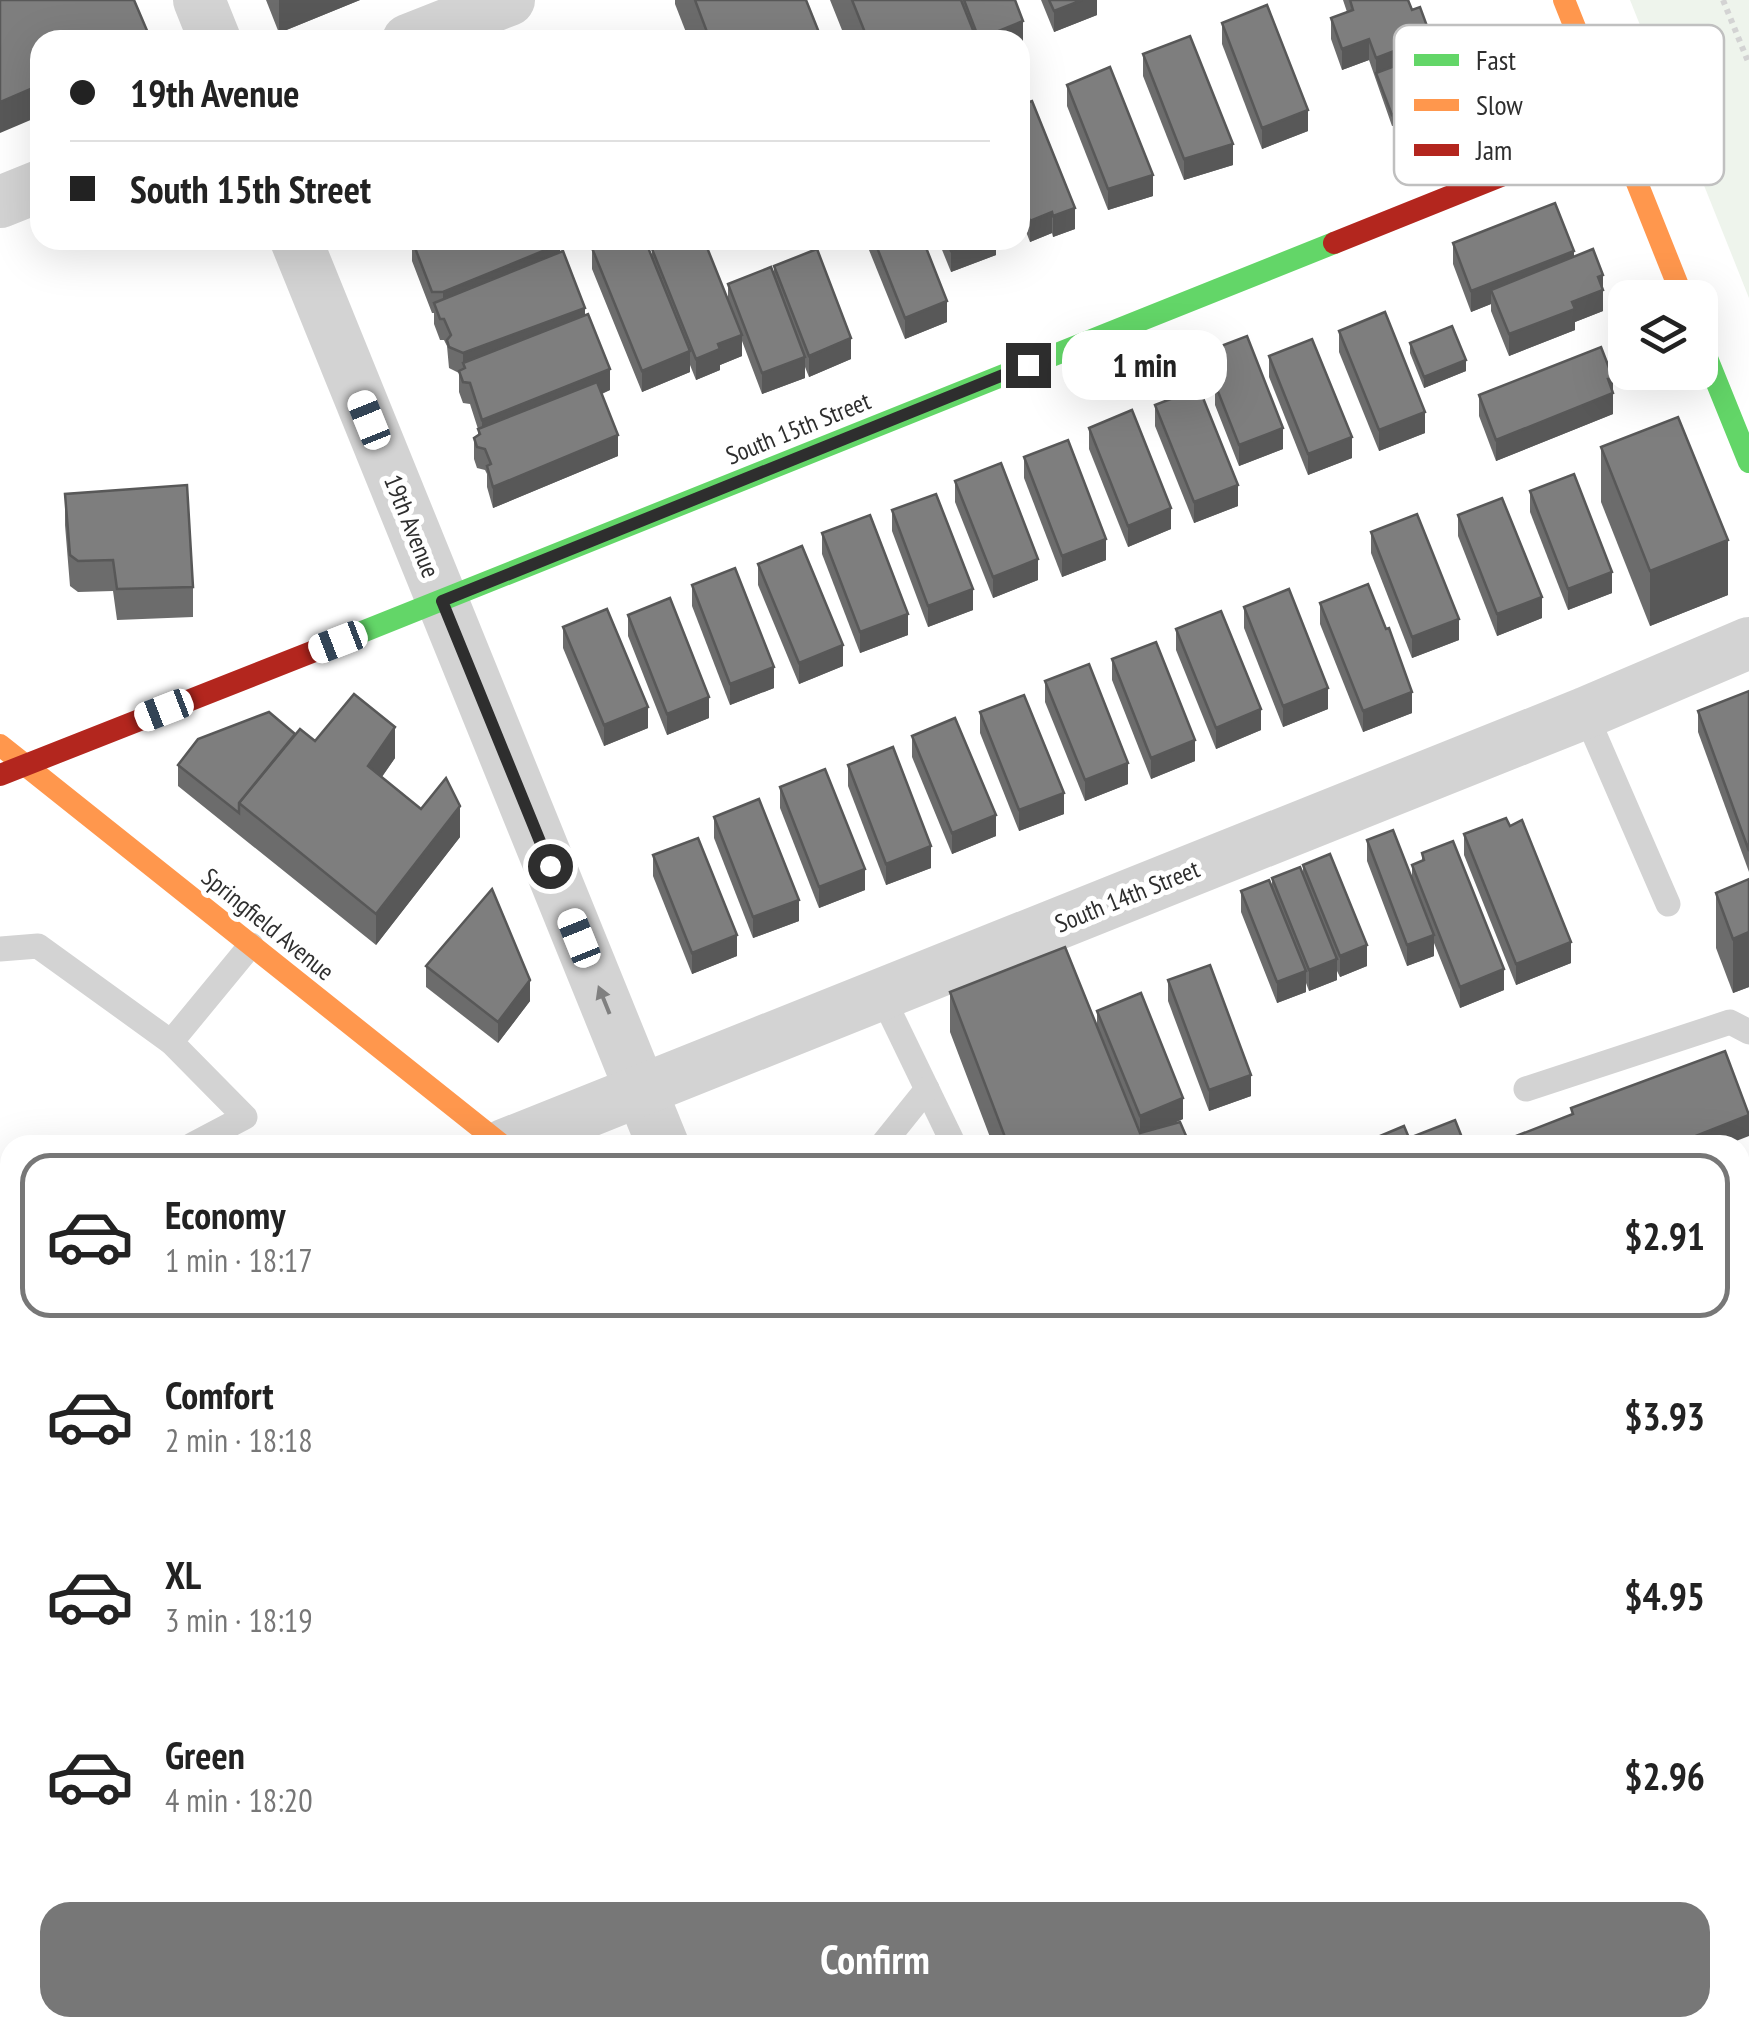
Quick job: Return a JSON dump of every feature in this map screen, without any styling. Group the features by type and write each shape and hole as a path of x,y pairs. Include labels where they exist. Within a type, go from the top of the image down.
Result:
{"street":[{"path":"199,0 211,30"},
{"path":"433,30 509,0"},
{"path":"1564,0 1574,25"},
{"name":"South 15th Street","path":"0,775 1478,185"},
{"path":"1637,185 1675,280"},
{"path":"0,202 30,190"},
{"name":"19th Avenue","path":"300,250 659,1135"},
{"path":"1718,385 1749,462"},
{"name":"South 14th Street","path":"528,1135 1586,713 1749,644"},
{"name":"Springfield Avenue","path":"0,746 490,1135"}],"lane":[{"path":"1586,713 1668,904"},
{"path":"171,1042 251,945"},
{"path":"0,949 38,946 171,1042 245,1117 211,1135"},
{"path":"881,994 949,1135"},
{"path":"1526,1088 1730,1022 1749,1032"},
{"path":"890,1135 927,1089"}],"path":[{"path":"1723,0 1749,64"}],"shaded area":[{"path":"1630,0 1749,0 1749,298 1704,185 1724,185 1724,25 1640,25"}],"building":[{"path":"0,0 134,0 147,30 30,30 30,89 0,102"},
{"path":"695,0 806,0 818,30 706,30"},
{"path":"852,0 961,0 973,30 864,30"},
{"path":"964,0 1015,0 1023,21 1001,30 976,30"},
{"path":"1049,0 1082,0 1054,11"},
{"path":"1350,0 1408,0 1412,10 1420,7 1427,25 1394,25 1394,51 1376,58 1369,39 1342,49 1331,18 1353,10"},
{"path":"1267,5 1308,110 1262,128 1222,23"},
{"path":"1190,36 1233,144 1184,159 1143,54"},
{"path":"1394,66 1394,114 1392,115 1376,73"},
{"path":"1110,67 1153,175 1108,189 1067,85"},
{"path":"1030,102 1075,208 1030,221"},
{"path":"1555,203 1574,251 1471,291 1453,243"},
{"path":"1593,249 1603,275 1598,277 1603,290 1572,302 1575,309 1509,334 1491,290"},
{"path":"416,250 545,250 443,292 432,292"},
{"path":"593,250 649,250 690,351 642,371"},
{"path":"652,250 708,250 742,335 718,344 720,349 696,359"},
{"path":"817,250 851,338 809,356 774,266"},
{"path":"878,250 927,250 947,301 905,318"},
{"path":"563,251 585,308 463,353 449,347 447,340 451,335 434,303"},
{"path":"771,267 805,357 762,373 728,284"},
{"path":"1385,312 1425,412 1379,430 1339,331"},
{"path":"588,314 610,369 482,420 470,383 463,382 459,371 465,368 463,363"},
{"path":"1452,326 1466,360 1424,377 1410,343"},
{"path":"1247,336 1283,428 1239,445 1215,384 1220,383 1208,351"},
{"path":"1312,339 1352,437 1308,454 1269,356"},
{"path":"1601,347 1608,365 1608,390 1613,393 1496,440 1479,395"},
{"path":"597,382 618,435 493,487 487,466 491,464 485,449 477,447 474,438 480,434 478,429"},
{"path":"1199,388 1238,485 1194,502 1155,405"},
{"path":"1132,410 1171,508 1128,526 1089,428"},
{"path":"1678,417 1728,540 1650,571 1601,447"},
{"path":"1068,440 1106,539 1062,556 1024,457"},
{"path":"1001,463 1038,559 993,577 955,481"},
{"path":"1574,474 1612,572 1568,589 1530,491"},
{"path":"187,485 193,587 117,589 113,560 78,561 70,555 65,494"},
{"path":"936,494 973,589 928,606 892,510"},
{"path":"1502,498 1542,597 1497,614 1458,515"},
{"path":"1417,514 1459,619 1412,637 1371,532"},
{"path":"870,515 908,614 860,632 822,533"},
{"path":"802,546 843,645 799,663 758,564"},
{"path":"735,568 774,667 730,684 692,585"},
{"path":"1368,584 1412,692 1363,711 1320,603"},
{"path":"1289,589 1328,688 1283,706 1244,607"},
{"path":"670,598 709,697 667,714 628,615"},
{"path":"607,609 648,707 604,725 563,627"},
{"path":"1221,611 1261,709 1216,728 1176,629"},
{"path":"1156,642 1195,740 1151,758 1112,659"},
{"path":"1089,664 1128,763 1085,780 1045,681"},
{"path":"1749,691 1749,851 1698,711"},
{"path":"354,694 395,727 368,766 421,809 446,778 460,806 376,914 239,803 300,729 315,741"},
{"path":"1024,695 1064,793 1019,810 980,712"},
{"path":"269,712 295,734 239,803 239,813 178,765 198,739"},
{"path":"955,718 996,815 952,833 912,736"},
{"path":"893,747 931,846 886,864 848,765"},
{"path":"825,769 865,869 819,887 780,787"},
{"path":"759,799 799,900 753,917 714,817"},
{"path":"1506,818 1510,826 1522,820 1571,942 1516,964 1464,834"},
{"path":"1393,830 1434,935 1407,945 1367,840"},
{"path":"698,838 737,935 692,953 653,855"},
{"path":"1453,841 1504,969 1460,987 1412,865 1424,860 1422,853"},
{"path":"1330,854 1367,945 1340,956 1303,865"},
{"path":"1300,867 1337,959 1309,970 1272,878"},
{"path":"1749,879 1749,932 1733,939 1716,893"},
{"path":"1269,880 1306,971 1277,982 1241,891"},
{"path":"492,889 530,980 498,1022 426,966"},
{"path":"1065,947 1140,1133 1180,1122 1186,1135 1004,1135 950,992"},
{"path":"1210,965 1251,1075 1209,1090 1168,980"},
{"path":"1141,993 1183,1098 1140,1116 1097,1011"},
{"path":"1725,1051 1749,1115 1698,1135 1519,1135 1573,1114 1571,1108"},
{"path":"1455,1120 1461,1135 1417,1135"},
{"path":"1404,1126 1408,1135 1382,1135"}],"traffic: fast":[{"path":"317,650 1334,243"},
{"path":"1718,385 1749,462"}],"traffic: slow":[{"path":"1564,0 1574,25"},
{"path":"1638,185 1676,280"},
{"path":"0,745 489,1135"}],"traffic: jam":[{"path":"1334,243 1478,185"},
{"path":"0,775 317,650"}],"route":[{"path":"550,866 442,601 1028,365"}]}
